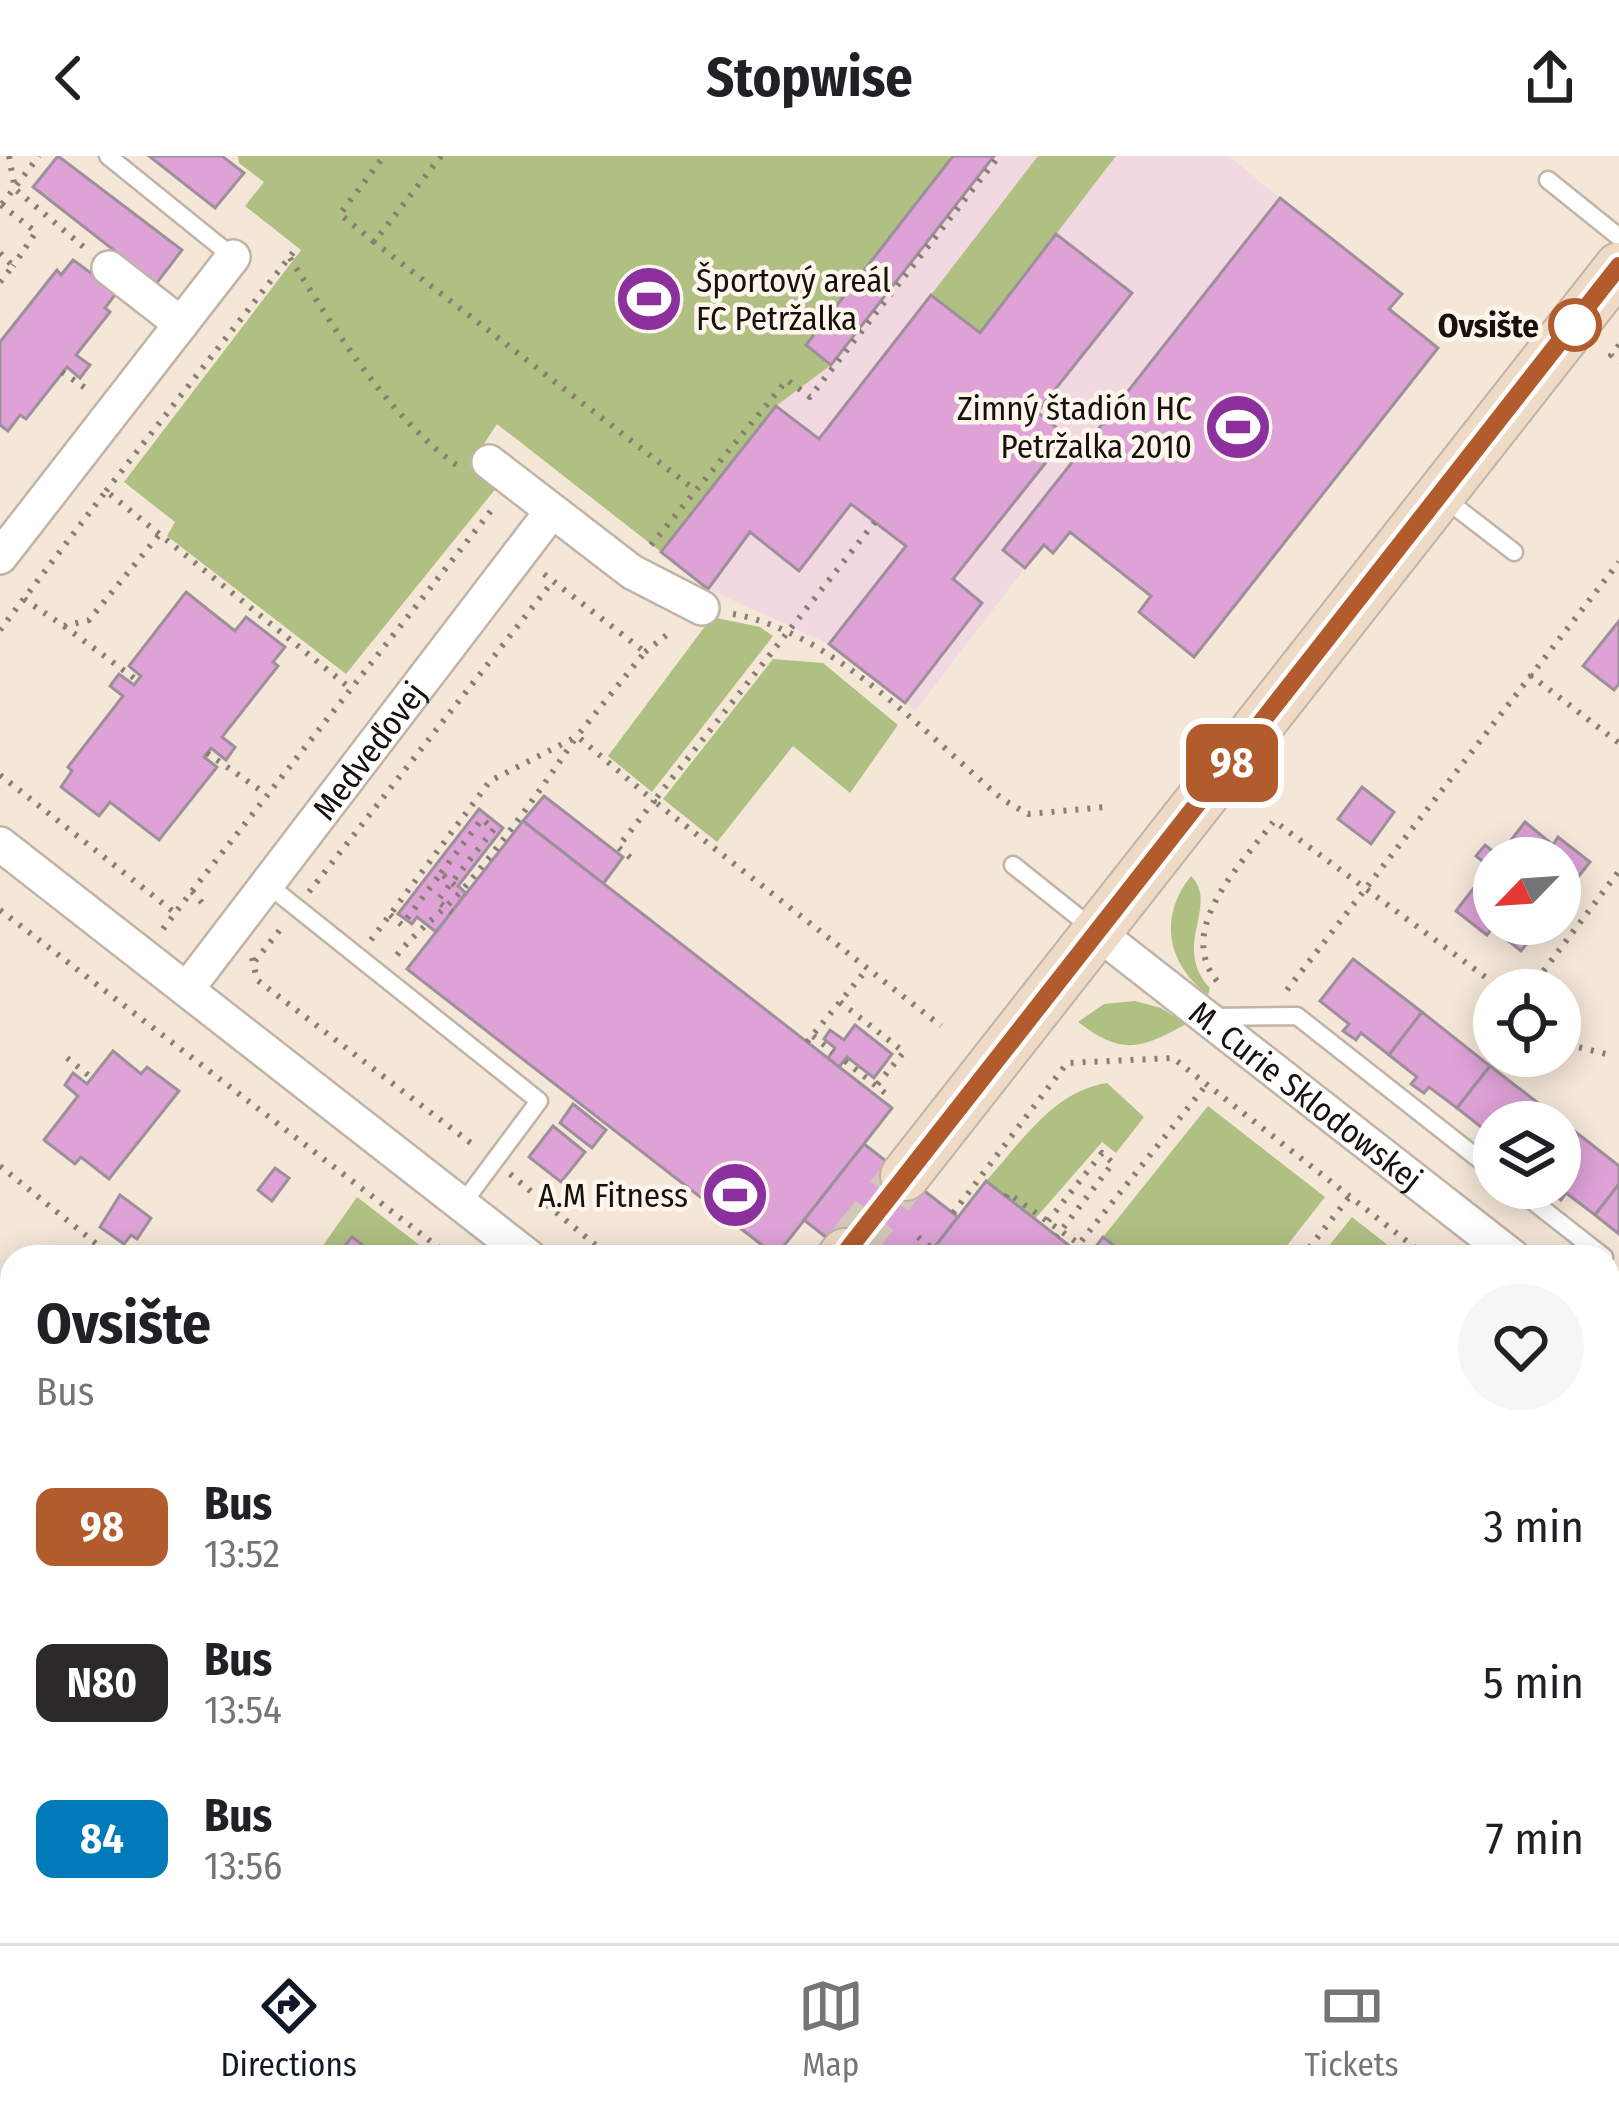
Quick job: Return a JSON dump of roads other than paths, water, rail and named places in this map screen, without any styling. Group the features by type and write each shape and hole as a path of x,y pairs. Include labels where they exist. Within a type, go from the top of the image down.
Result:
{"street":[{"path":"0,557 232,257"},
{"path":"905,1176 1619,267"},
{"path":"110,268 181,324"},
{"path":"477,466 552,511 632,572 702,608"},
{"name":"Medveďovej","path":"187,989 552,511"},
{"path":"0,844 515,1245"},
{"name":"M. Curie Sklodowskej","path":"1098,933 1498,1245"}],"lane":[{"path":"108,156 232,257"},
{"path":"1548,179 1619,237"},
{"path":"1442,496 1514,552"},
{"path":"1013,865 1098,933"},
{"path":"267,884 539,1101 463,1203"},
{"path":"1206,1017 1297,1016 1473,1154"},
{"path":"1543,1209 1588,1245"}],"tunnel":[{"path":"851,1245 905,1176"}],"place":[{"name":"Športový areál FC Petržalka","path":"649,299"},
{"name":"Ovsište","path":"1575,325"},
{"name":"Zimný štadión HC Petržalka 2010","path":"1238,427"},
{"name":"A.M Fitness","path":"735,1195"}]}
